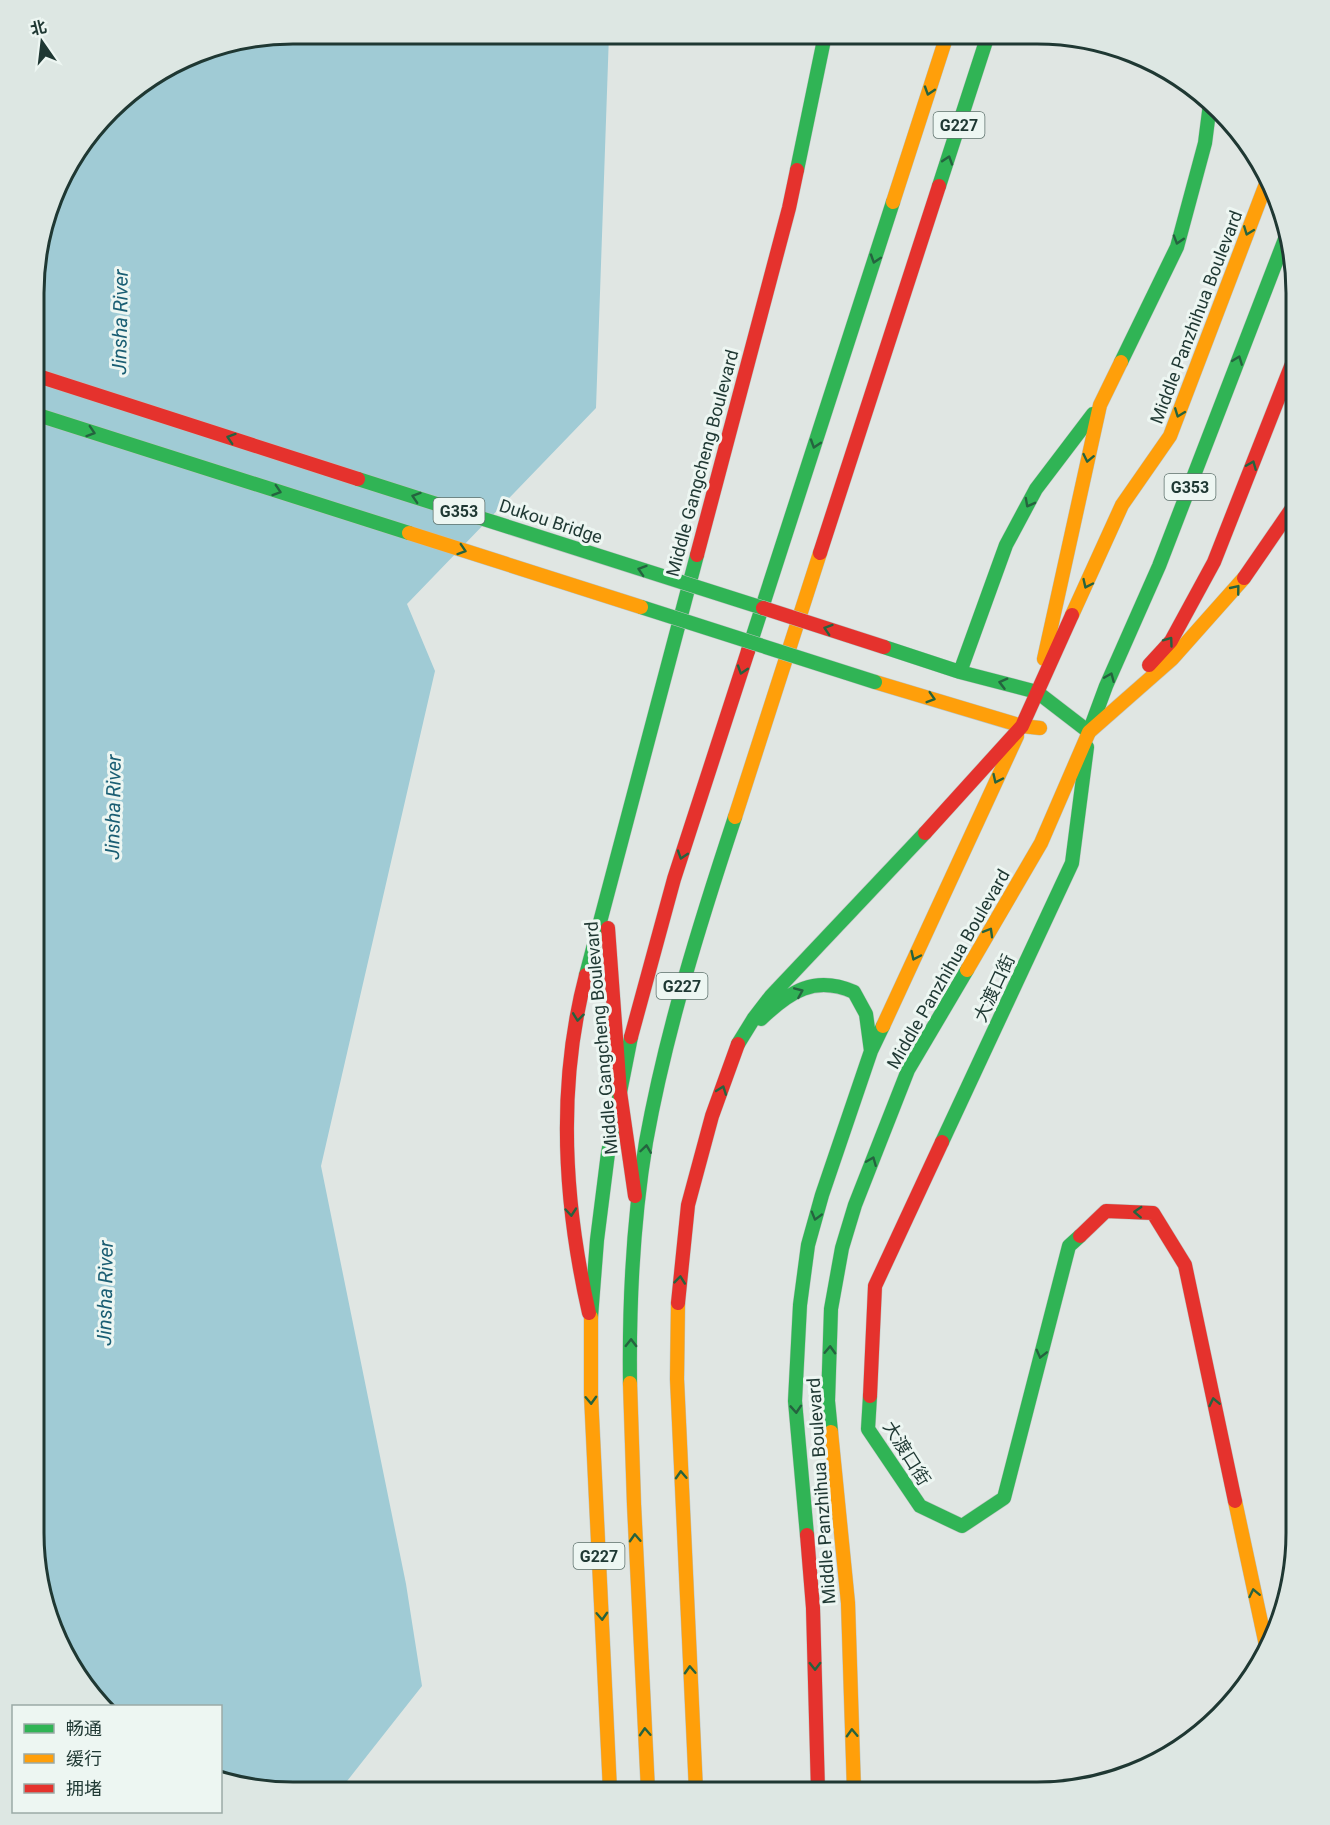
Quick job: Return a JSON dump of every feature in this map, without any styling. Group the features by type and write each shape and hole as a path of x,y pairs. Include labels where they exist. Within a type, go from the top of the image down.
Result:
{"main road":[{"name":"Middle Gangcheng Boulevard","path":"610,1782 591,1395 591,1320 578,1270 570,1209 568,1102 580,999 789,208 823,44"},
{"name":"G227","path":"591,1320 597,1240 608,1153 632,1033 674,879 944,44"},
{"name":"G227","path":"648,1782 630,1423 631,1323 637,1210 647,1139 665,1051 694,939 985,44"},
{"path":"1205,143 1206,108"},
{"path":"960,672 1006,544 1036,489 1100,405 1177,247 1205,143 1209,111"},
{"name":"Middle Panzhihua Boulevard","path":"818,1782 813,1608 795,1401 800,1305 808,1245 816,1215 871,1051 1122,505 1170,436 1264,189"},
{"name":"Middle Panzhihua Boulevard","path":"854,1782 848,1603 828,1401 831,1309 842,1248 855,1205 908,1070 1041,843 1159,566 1282,246"},
{"name":"Dukou Bridge","path":"44,378 960,672"},
{"path":"1089,732 1171,640 1208,572 1286,378"},
{"path":"1037,692 1100,405"},
{"name":"G353","path":"44,417 1022,726 1089,732"},
{"path":"1089,732 1172,658 1238,587 1286,517"},
{"name":"G353","path":"960,672 1037,692 1089,732"},
{"path":"696,1782 677,1379 678,1298 688,1205 712,1116 739,1043 771,996 1022,726"},
{"name":"大渡口街","path":"1089,732 1072,863 875,1286 868,1429 920,1506 963,1526 1004,1498 1069,1246 1106,1211 1153,1213 1185,1265 1264,1636"},
{"name":"Middle Gangcheng Boulevard","path":"606,899 620,1092 637,1210"},
{"path":"739,1043 767,1012 787,997 813,986 831,984 854,992 866,1014 871,1051"}],"water":[{"name":"Jinsha River","path":"276,44 609,44 596,408 407,604 435,671 321,1166 406,1584 422,1686 346,1782 292,1782 244,1777 222,1771 222,1705 112,1705 85,1671 69,1643 52,1597 44,1549 44,276 48,244 62,197 85,154 105,128 128,105 154,85 197,62 244,48"}],"traffic: fast":[{"path":"797,170 823,44"},
{"path":"939,186 985,44"},
{"path":"1121,362 1177,247 1205,143 1209,111"},
{"path":"748,651 893,202"},
{"path":"1089,732 1106,686 1159,566 1282,246"},
{"path":"960,672 1006,545 1036,489 1093,414"},
{"path":"44,417 409,533"},
{"path":"358,479 763,608"},
{"path":"586,975 697,555"},
{"path":"641,607 875,682"},
{"path":"884,647 960,672 1037,692 1089,732"},
{"path":"942,1142 1072,863 1087,747"},
{"path":"630,1383 633,1262 646,1142 674,1018 735,817"},
{"path":"738,1044 771,996 925,833"},
{"path":"831,1432 828,1401 831,1309 842,1248 855,1205 908,1070 967,970"},
{"path":"761,1019 782,1001 804,989 827,985 840,987 854,992 866,1014 871,1051"},
{"path":"807,1535 795,1401 800,1305 808,1245 822,1195 871,1051 883,1026"},
{"path":"591,1317 597,1240 608,1153 631,1037"},
{"path":"870,1396 868,1429 920,1506 962,1526 1004,1498 1069,1246 1080,1236"}],"traffic: slow":[{"path":"893,202 944,44"},
{"path":"1072,615 1122,505 1170,436 1264,189"},
{"path":"1044,659 1100,405 1121,362"},
{"path":"409,533 641,607"},
{"path":"735,817 820,553"},
{"path":"967,970 1041,843 1089,732 1172,659 1244,578"},
{"path":"875,682 1022,726 1040,728"},
{"path":"883,1026 1017,736"},
{"path":"678,1303 677,1379 696,1782"},
{"path":"591,1317 591,1395 610,1782"},
{"path":"630,1383 648,1782"},
{"path":"831,1432 848,1603 854,1782"},
{"path":"1235,1501 1264,1636"}],"traffic: jam":[{"path":"697,555 789,208 797,170"},
{"path":"820,553 939,186"},
{"path":"44,378 358,479"},
{"path":"1149,665 1171,641 1214,562 1286,379"},
{"path":"1244,578 1286,517"},
{"path":"763,608 884,647"},
{"path":"925,833 1022,726 1072,615"},
{"path":"631,1037 674,879 748,651"},
{"path":"608,928 620,1092 635,1196"},
{"path":"586,975 571,1059 567,1144 574,1229 589,1313"},
{"path":"678,1303 688,1205 712,1116 738,1044"},
{"path":"870,1396 875,1286 942,1142"},
{"path":"1080,1236 1106,1211 1153,1213 1185,1265 1235,1501"},
{"path":"807,1535 813,1608 818,1782"}]}
